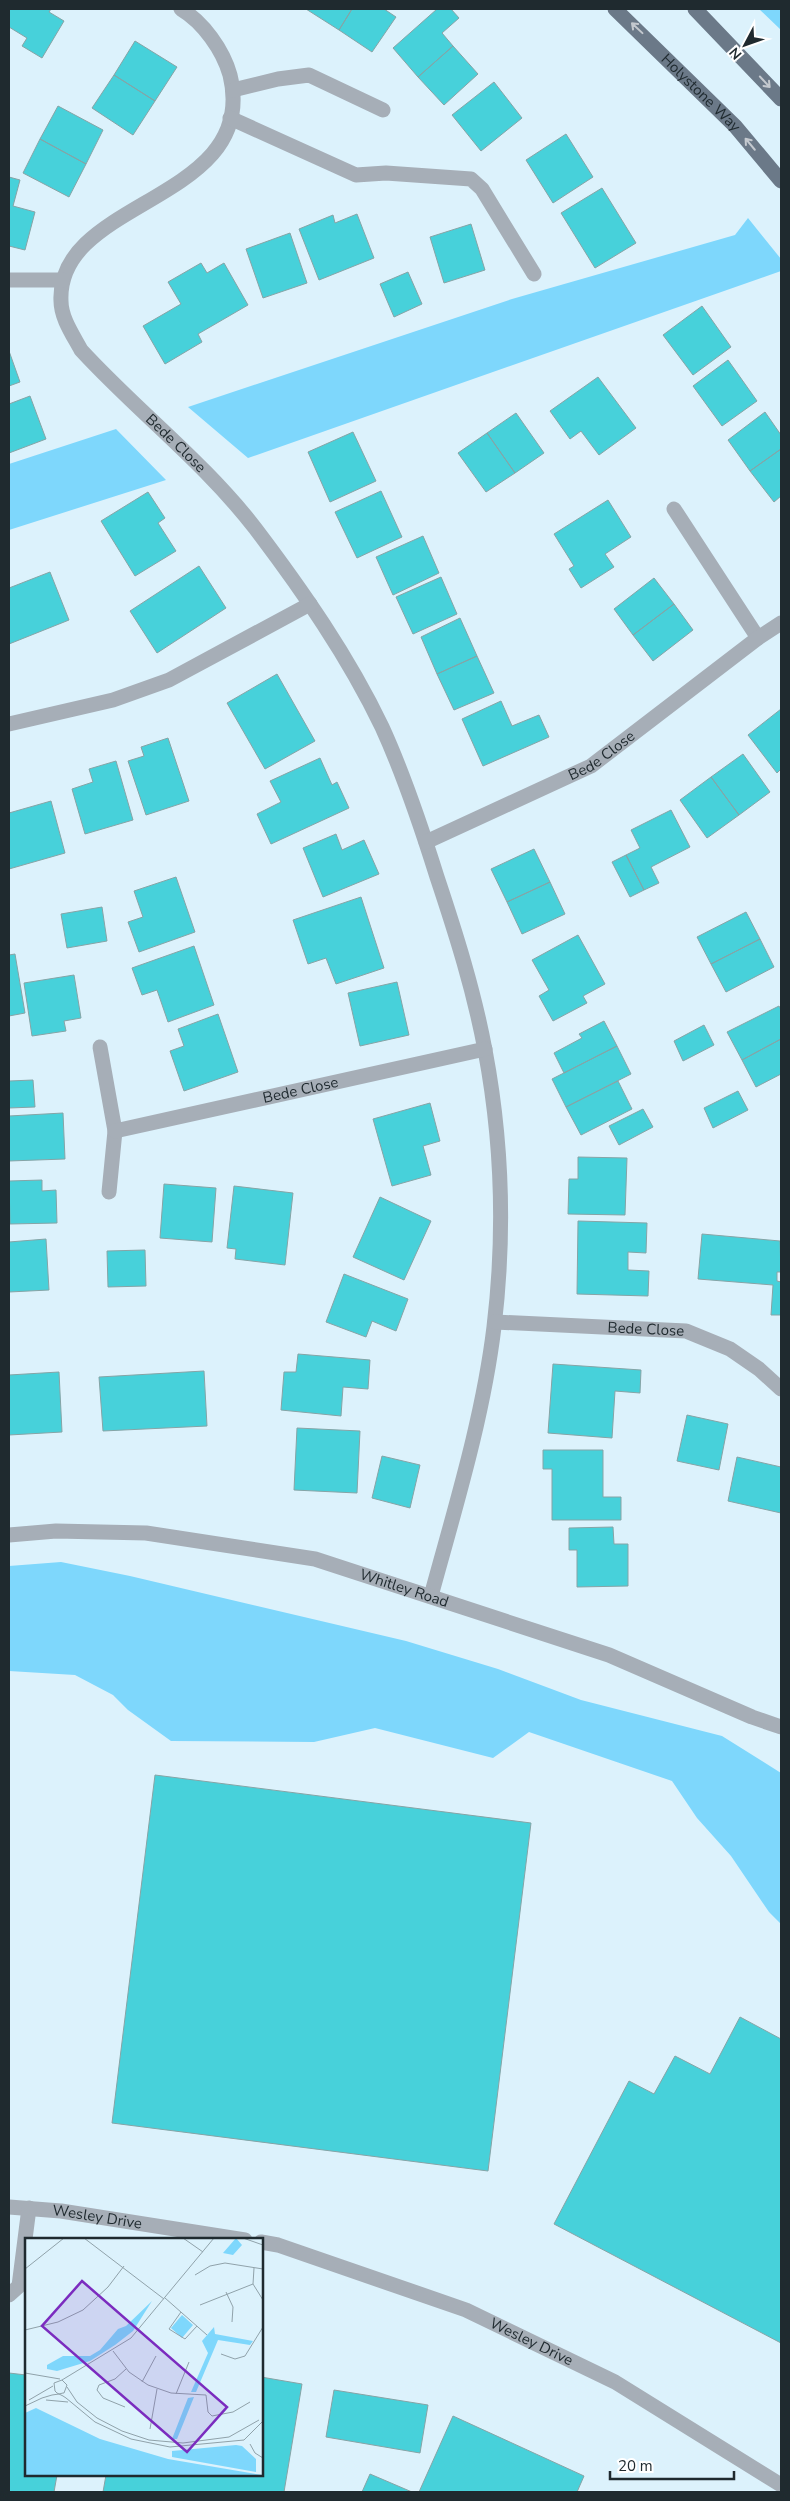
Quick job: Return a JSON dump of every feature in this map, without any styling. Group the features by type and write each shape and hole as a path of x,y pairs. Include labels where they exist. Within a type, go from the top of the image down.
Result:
{"main road":[{"name":"Holystone Way","path":"615,9 735,126 781,181"},
{"path":"695,9 781,99"}],"street":[{"name":"Bede Close","path":"181,9 212,39 228,67 233,90 230,118 222,140 196,170 170,189 101,230 80,249 62,280 60,302 68,325 81,350 218,487 253,526 310,604 350,668 382,727 407,788 462,954 485,1049 496,1123 501,1196 495,1322 487,1380 431,1596"},
{"path":"233,90 278,79 308,75 382,110"},
{"path":"230,118 356,174 471,179 482,189 534,274"},
{"path":"9,280 62,280"},
{"path":"674,509 758,638"},
{"path":"9,724 113,700 169,680 310,604"},
{"name":"Bede Close","path":"426,842 591,766 758,638 781,623"},
{"path":"100,1047 115,1131 109,1192"},
{"name":"Bede Close","path":"115,1131 485,1049"},
{"name":"Bede Close","path":"495,1322 686,1331 730,1349 759,1369 781,1389"},
{"name":"Whitley Road","path":"9,1535 56,1531 146,1533 315,1559 609,1655 752,1717 781,1727"},
{"name":"Wesley Drive","path":"9,2207 61,2210 233,2238"},
{"path":"25,2238 29,2208"},
{"path":"9,2295 19,2286 25,2239"},
{"name":"Wesley Drive","path":"262,2242 278,2245 466,2310 615,2382 781,2485"}],"shaded area":[{"path":"759,9 781,9 781,30"},
{"path":"748,218 781,259 781,271 248,458 188,407 512,299 735,235"},
{"path":"116,429 166,480 9,530 9,464"},
{"path":"61,1562 130,1576 406,1641 498,1669 581,1700 722,1736 781,1773 781,1924 769,1912 731,1856 697,1818 672,1781 529,1732 493,1758 375,1728 314,1742 171,1741 128,1710 113,1695 75,1675 9,1671 9,1566"}],"building":[{"path":"9,9 51,9 49,12 64,21 42,58 22,46 27,38 9,27"},
{"path":"306,9 352,9 339,30"},
{"path":"352,9 384,9 396,17 372,52 339,30"},
{"path":"437,9 451,9 459,18 442,33 453,46 418,77 393,48"},
{"path":"135,41 177,67 155,101 114,75"},
{"path":"453,46 478,74 444,105 418,77"},
{"path":"114,75 155,101 133,135 92,108"},
{"path":"494,82 522,118 481,151 452,115"},
{"path":"58,106 103,130 86,164 40,139"},
{"path":"566,134 593,177 553,203 526,160"},
{"path":"40,139 86,164 69,197 23,173"},
{"path":"9,177 20,180 13,206 35,212 25,250 9,246"},
{"path":"602,188 636,243 595,268 561,213"},
{"path":"357,214 374,258 319,280 299,229 333,215 335,223"},
{"path":"471,224 485,270 444,283 430,237"},
{"path":"290,233 307,283 263,298 246,249"},
{"path":"201,263 207,273 224,263 248,305 198,334 202,342 165,364 143,326 181,304 168,282"},
{"path":"408,272 422,304 394,317 380,284"},
{"path":"702,306 731,347 693,375 663,335"},
{"path":"9,351 20,382 9,386"},
{"path":"728,360 757,401 722,426 693,386"},
{"path":"598,377 636,428 599,455 581,431 570,439 550,411"},
{"path":"30,396 46,439 9,453 9,404"},
{"path":"765,412 781,435 781,449 750,471 728,440"},
{"path":"516,413 544,453 515,473 487,433"},
{"path":"353,432 376,481 330,502 308,452"},
{"path":"487,433 515,473 486,492 458,453"},
{"path":"781,449 781,496 774,502 750,471"},
{"path":"381,491 402,537 357,558 335,512"},
{"path":"148,492 165,518 158,523 176,551 135,576 101,521"},
{"path":"608,500 631,537 605,554 614,567 581,588 569,569 574,566 554,534"},
{"path":"423,536 439,573 393,595 376,557"},
{"path":"199,566 226,608 157,653 130,611"},
{"path":"50,572 69,620 9,644 9,588"},
{"path":"441,577 457,614 413,634 396,597"},
{"path":"654,578 674,604 633,635 614,609"},
{"path":"674,604 693,630 653,661 633,635"},
{"path":"460,618 477,656 437,674 421,637"},
{"path":"477,656 494,693 454,710 437,674"},
{"path":"277,674 315,741 265,769 227,703"},
{"path":"501,701 512,726 539,715 549,737 483,766 462,719"},
{"path":"781,709 781,769 777,773 748,735"},
{"path":"168,738 189,801 146,815 128,761 144,756 141,747"},
{"path":"743,754 770,792 739,815 711,777"},
{"path":"320,758 332,785 337,782 349,808 271,844 257,814 281,802 270,781"},
{"path":"116,761 133,820 85,834 72,789 93,782 89,769"},
{"path":"711,777 739,815 707,838 680,800"},
{"path":"51,801 65,853 9,869 9,813"},
{"path":"671,810 690,847 651,867 659,883 644,890 626,855 640,848 631,830"},
{"path":"336,834 342,850 364,840 379,874 323,897 303,848"},
{"path":"534,849 550,882 507,902 491,869"},
{"path":"626,855 644,890 630,897 612,862"},
{"path":"176,877 195,932 139,952 128,922 143,917 134,891"},
{"path":"550,882 565,914 522,934 507,902"},
{"path":"361,897 384,968 336,984 326,958 308,964 293,920"},
{"path":"102,907 107,941 67,948 61,914"},
{"path":"746,912 760,939 711,964 697,937"},
{"path":"578,935 605,984 583,996 587,1003 553,1021 539,996 549,990 532,960"},
{"path":"760,939 774,967 726,992 711,964"},
{"path":"194,946 214,1005 168,1022 157,990 142,995 132,968"},
{"path":"15,954 25,1013 9,1016 9,955"},
{"path":"74,975 81,1018 64,1021 66,1031 32,1036 24,983"},
{"path":"397,982 409,1035 360,1046 348,993"},
{"path":"779,1006 781,1010 781,1039 742,1060 727,1032"},
{"path":"218,1014 238,1072 184,1091 170,1051 184,1046 178,1029"},
{"path":"604,1021 617,1046 564,1073 554,1053 582,1038 579,1034"},
{"path":"704,1025 714,1045 683,1061 674,1041"},
{"path":"781,1039 781,1074 756,1087 742,1060"},
{"path":"617,1046 631,1074 566,1107 552,1079"},
{"path":"33,1080 35,1107 9,1108 9,1081"},
{"path":"618,1081 632,1109 581,1135 566,1107"},
{"path":"738,1091 748,1110 713,1128 704,1108"},
{"path":"430,1103 440,1141 423,1146 431,1175 392,1186 373,1119"},
{"path":"643,1109 653,1127 619,1145 609,1126"},
{"path":"63,1113 65,1159 9,1161 9,1116"},
{"path":"578,1157 627,1158 625,1215 568,1214 569,1179 578,1179"},
{"path":"42,1180 42,1191 56,1190 57,1223 10,1224 9,1181"},
{"path":"164,1184 216,1188 212,1242 160,1238"},
{"path":"234,1186 293,1193 285,1265 235,1259 236,1249 227,1248"},
{"path":"380,1197 431,1221 404,1280 353,1257"},
{"path":"578,1221 647,1223 646,1253 628,1252 628,1270 649,1271 648,1296 577,1294"},
{"path":"702,1234 780,1241 781,1272 777,1272 777,1281 781,1282 781,1315 771,1315 773,1285 698,1279"},
{"path":"46,1239 49,1290 9,1292 9,1242"},
{"path":"145,1250 146,1286 108,1287 107,1251"},
{"path":"344,1274 408,1299 396,1331 372,1321 366,1337 326,1322"},
{"path":"298,1354 370,1360 368,1389 343,1387 341,1416 281,1410 284,1372 296,1372"},
{"path":"553,1364 641,1370 640,1393 615,1391 612,1438 548,1433"},
{"path":"204,1371 207,1426 103,1431 99,1377"},
{"path":"59,1372 62,1432 9,1435 9,1375"},
{"path":"687,1415 728,1424 719,1470 677,1461"},
{"path":"297,1428 360,1431 357,1493 294,1490"},
{"path":"543,1450 603,1450 603,1497 621,1497 621,1520 552,1520 552,1469 543,1469"},
{"path":"382,1456 420,1465 410,1508 372,1498"},
{"path":"737,1457 781,1467 781,1513 728,1501"},
{"path":"613,1527 614,1544 628,1544 628,1586 577,1587 577,1550 569,1550 569,1528"},
{"path":"155,1775 531,1823 488,2171 112,2123"},
{"path":"740,2017 781,2039 781,2343 554,2224 629,2081 654,2094 675,2056 710,2074"},
{"path":"9,2373 25,2375 25,2476 57,2476 54,2492 9,2492"},
{"path":"262,2377 302,2384 284,2492 103,2492 106,2476 262,2476"},
{"path":"334,2390 428,2405 420,2453 326,2437"},
{"path":"453,2416 584,2476 577,2492 419,2492"},
{"path":"370,2474 412,2492 362,2492"}]}
